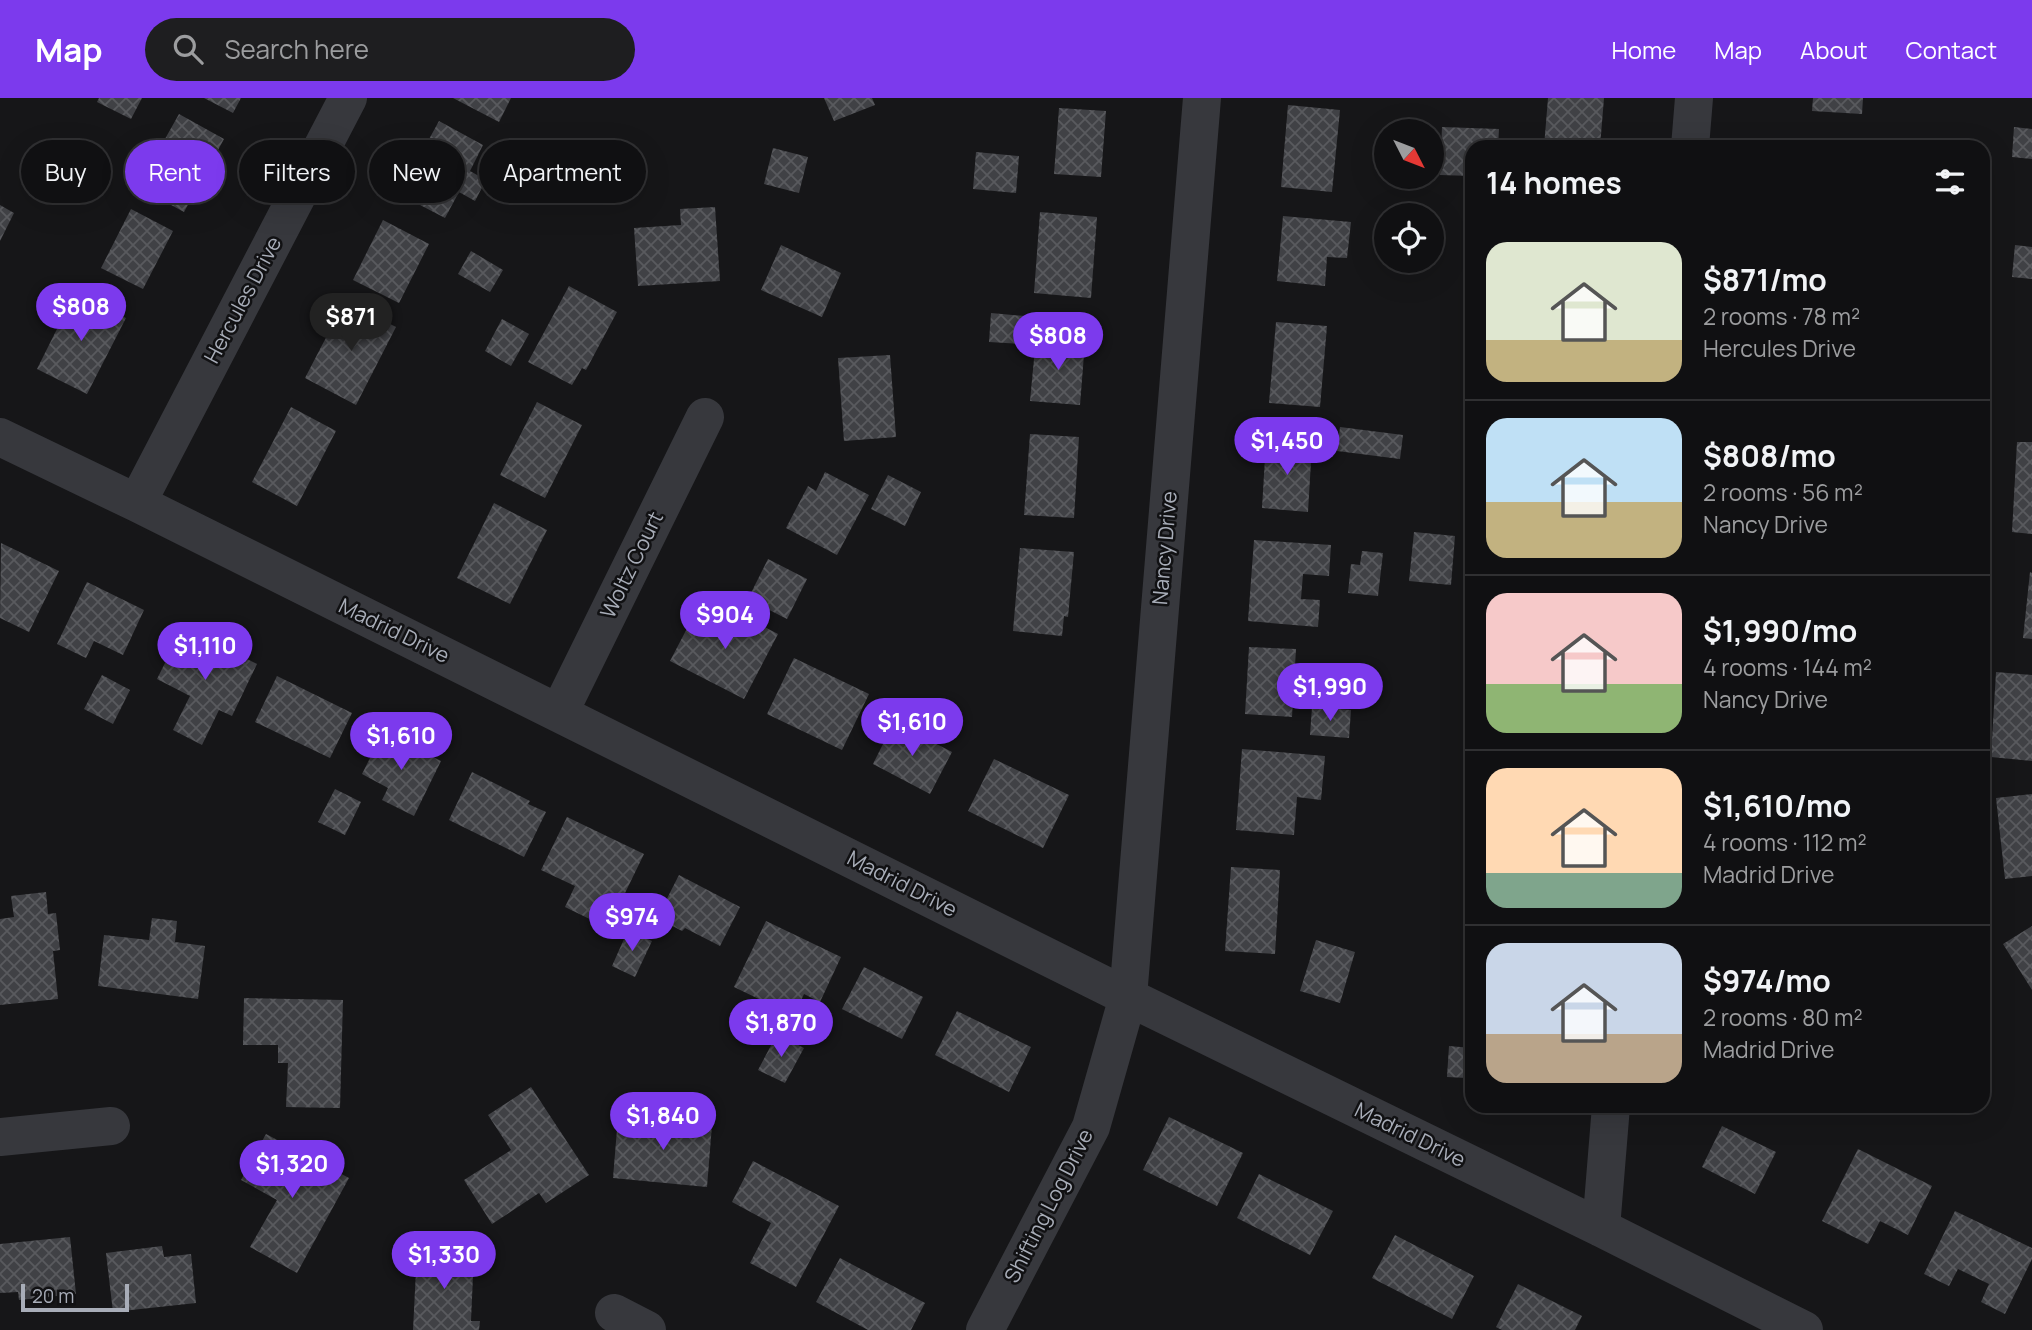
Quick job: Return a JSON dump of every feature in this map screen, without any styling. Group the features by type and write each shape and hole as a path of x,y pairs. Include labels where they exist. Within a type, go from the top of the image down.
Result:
{"street":[{"name":"Hercules Drive","path":"137,503 348,98"},
{"name":"Nancy Drive","path":"1128,997 1202,98"},
{"path":"1691,140 1694,98"},
{"name":"Woltz Court","path":"559,713 705,417"},
{"name":"Madrid Drive","path":"0,437 1804,1330"},
{"name":"Shifting Log Drive","path":"985,1330 1091,1127 1128,997"},
{"path":"1601,1228 1610,1113"},
{"path":"0,1137 111,1126"}],"building":[{"path":"99,98 142,98 131,119 97,102"},
{"path":"204,98 241,98 233,113"},
{"path":"453,98 511,98 499,122"},
{"path":"824,98 872,98 875,105 834,121"},
{"path":"1548,98 1604,98 1601,140 1545,140"},
{"path":"1813,98 1863,98 1862,114 1812,111"},
{"path":"1288,105 1340,110 1332,192 1281,187"},
{"path":"1059,108 1106,111 1101,177 1054,174"},
{"path":"179,114 224,139 223,140 164,140"},
{"path":"439,121 479,143 479,153 470,171 479,176 479,193 475,201 465,195 465,140 429,140"},
{"path":"1444,127 1499,129 1498,140 1465,140 1465,176 1444,175"},
{"path":"2014,127 2032,129 2032,159 2012,157"},
{"path":"773,148 808,157 799,193 764,184"},
{"path":"976,152 1019,156 1016,193 973,189"},
{"path":"167,203 189,203 184,212"},
{"path":"416,203 453,203 445,218"},
{"path":"0,205 14,213 0,241"},
{"path":"715,207 720,281 638,286 634,228 681,225 680,209"},
{"path":"131,209 173,231 143,289 101,268"},
{"path":"1040,212 1097,217 1091,298 1034,293"},
{"path":"1283,216 1351,222 1347,258 1327,257 1325,286 1277,281"},
{"path":"383,220 429,244 399,303 353,280"},
{"path":"781,245 841,273 822,317 761,290"},
{"path":"2015,245 2032,247 2032,279 2012,277"},
{"path":"471,251 503,270 490,292 458,274"},
{"path":"569,286 617,312 586,370 582,368 572,385 528,362"},
{"path":"75,293 126,318 87,394 37,369"},
{"path":"345,301 396,327 356,405 305,378"},
{"path":"991,313 1025,316 1023,344 989,342"},
{"path":"502,319 529,334 511,366 485,351"},
{"path":"1276,322 1327,326 1320,407 1269,403"},
{"path":"1036,338 1085,342 1080,405 1030,401"},
{"path":"890,355 896,437 844,441 838,358"},
{"path":"537,402 582,425 545,498 500,475"},
{"path":"291,407 336,431 297,506 252,482"},
{"path":"1340,427 1403,435 1400,459 1337,451"},
{"path":"1030,434 1079,437 1074,518 1024,515"},
{"path":"1266,441 1312,445 1308,512 1262,508"},
{"path":"2017,442 2032,442 2032,534 2012,532"},
{"path":"825,472 869,495 837,555 786,528 808,486 816,491"},
{"path":"888,475 921,492 905,526 871,509"},
{"path":"494,503 547,530 510,604 457,578"},
{"path":"1414,532 1455,536 1451,585 1409,581"},
{"path":"1254,540 1331,545 1329,576 1303,574 1301,599 1320,600 1318,627 1248,621"},
{"path":"1,543 59,571 29,632 0,618"},
{"path":"1020,548 1074,552 1068,617 1064,616 1062,636 1013,631"},
{"path":"1362,551 1383,553 1378,596 1348,593 1351,564 1360,565"},
{"path":"768,559 807,579 787,619 748,599"},
{"path":"2030,572 2032,573 2032,639 2023,638"},
{"path":"87,582 144,610 123,655 94,641 86,658 57,644"},
{"path":"723,606 778,634 744,699 670,661 693,617 712,627"},
{"path":"183,627 257,664 232,716 219,710 202,745 173,730 190,696 157,679"},
{"path":"1249,647 1296,649 1292,717 1245,714"},
{"path":"794,658 869,694 842,750 767,714"},
{"path":"1996,672 2032,675 2032,761 1991,757"},
{"path":"102,675 130,690 113,724 84,709"},
{"path":"277,676 352,713 330,758 255,722"},
{"path":"1312,707 1351,710 1349,738 1310,735"},
{"path":"894,722 952,752 930,794 873,764"},
{"path":"383,732 441,761 414,816 382,800 388,788 362,774"},
{"path":"1242,749 1325,756 1321,800 1297,797 1294,835 1236,830"},
{"path":"994,759 1069,795 1043,848 968,811"},
{"path":"472,772 546,812 524,857 449,820"},
{"path":"335,789 361,802 345,835 318,822"},
{"path":"2032,794 2032,876 2005,879 1996,798"},
{"path":"567,817 644,854 608,928 565,907 575,886 541,870"},
{"path":"1231,867 1280,870 1275,954 1225,951"},
{"path":"679,875 740,907 720,946 685,928 682,931 657,918"},
{"path":"46,892 48,914 56,913 60,950 53,951 58,999 0,1005 0,919 14,917 11,896"},
{"path":"152,918 177,921 175,942 205,946 198,999 98,986 104,935 149,940"},
{"path":"766,921 841,957 820,1002 804,994 794,1016 734,987"},
{"path":"2032,926 2032,990 2003,944"},
{"path":"628,930 652,941 635,977 612,966"},
{"path":"1316,940 1355,952 1340,1003 1300,991"},
{"path":"864,967 923,997 902,1039 842,1009"},
{"path":"244,998 343,1000 340,1108 286,1107 288,1063 278,1063 278,1045 243,1045"},
{"path":"957,1011 1031,1047 1009,1092 935,1055"},
{"path":"777,1034 804,1048 785,1083 758,1070"},
{"path":"1449,1046 1465,1047 1465,1078 1447,1077"},
{"path":"531,1087 589,1175 546,1203 539,1193 492,1224 464,1180 511,1150 488,1115"},
{"path":"618,1117 712,1125 707,1187 613,1178"},
{"path":"1169,1117 1243,1153 1217,1206 1143,1170"},
{"path":"1722,1126 1776,1152 1755,1194 1702,1167"},
{"path":"266,1134 349,1178 297,1273 250,1247 277,1200 241,1180"},
{"path":"1858,1149 1932,1186 1908,1235 1880,1221 1868,1244 1822,1221"},
{"path":"753,1161 839,1206 796,1287 750,1263 771,1223 732,1202"},
{"path":"1259,1174 1333,1211 1310,1255 1237,1218"},
{"path":"1955,1211 2032,1248 2032,1259 2005,1314 1981,1302 1989,1284 1958,1269 1949,1286 1924,1274"},
{"path":"1395,1235 1474,1276 1452,1319 1372,1278"},
{"path":"70,1237 76,1294 19,1300 18,1292 0,1293 0,1244"},
{"path":"162,1246 164,1257 191,1254 196,1303 113,1312 106,1253"},
{"path":"417,1250 474,1253 471,1321 480,1321 479,1330 413,1330"},
{"path":"840,1258 925,1303 911,1330 868,1330 816,1302"},
{"path":"1518,1284 1582,1316 1575,1330 1502,1330 1496,1327"}]}
